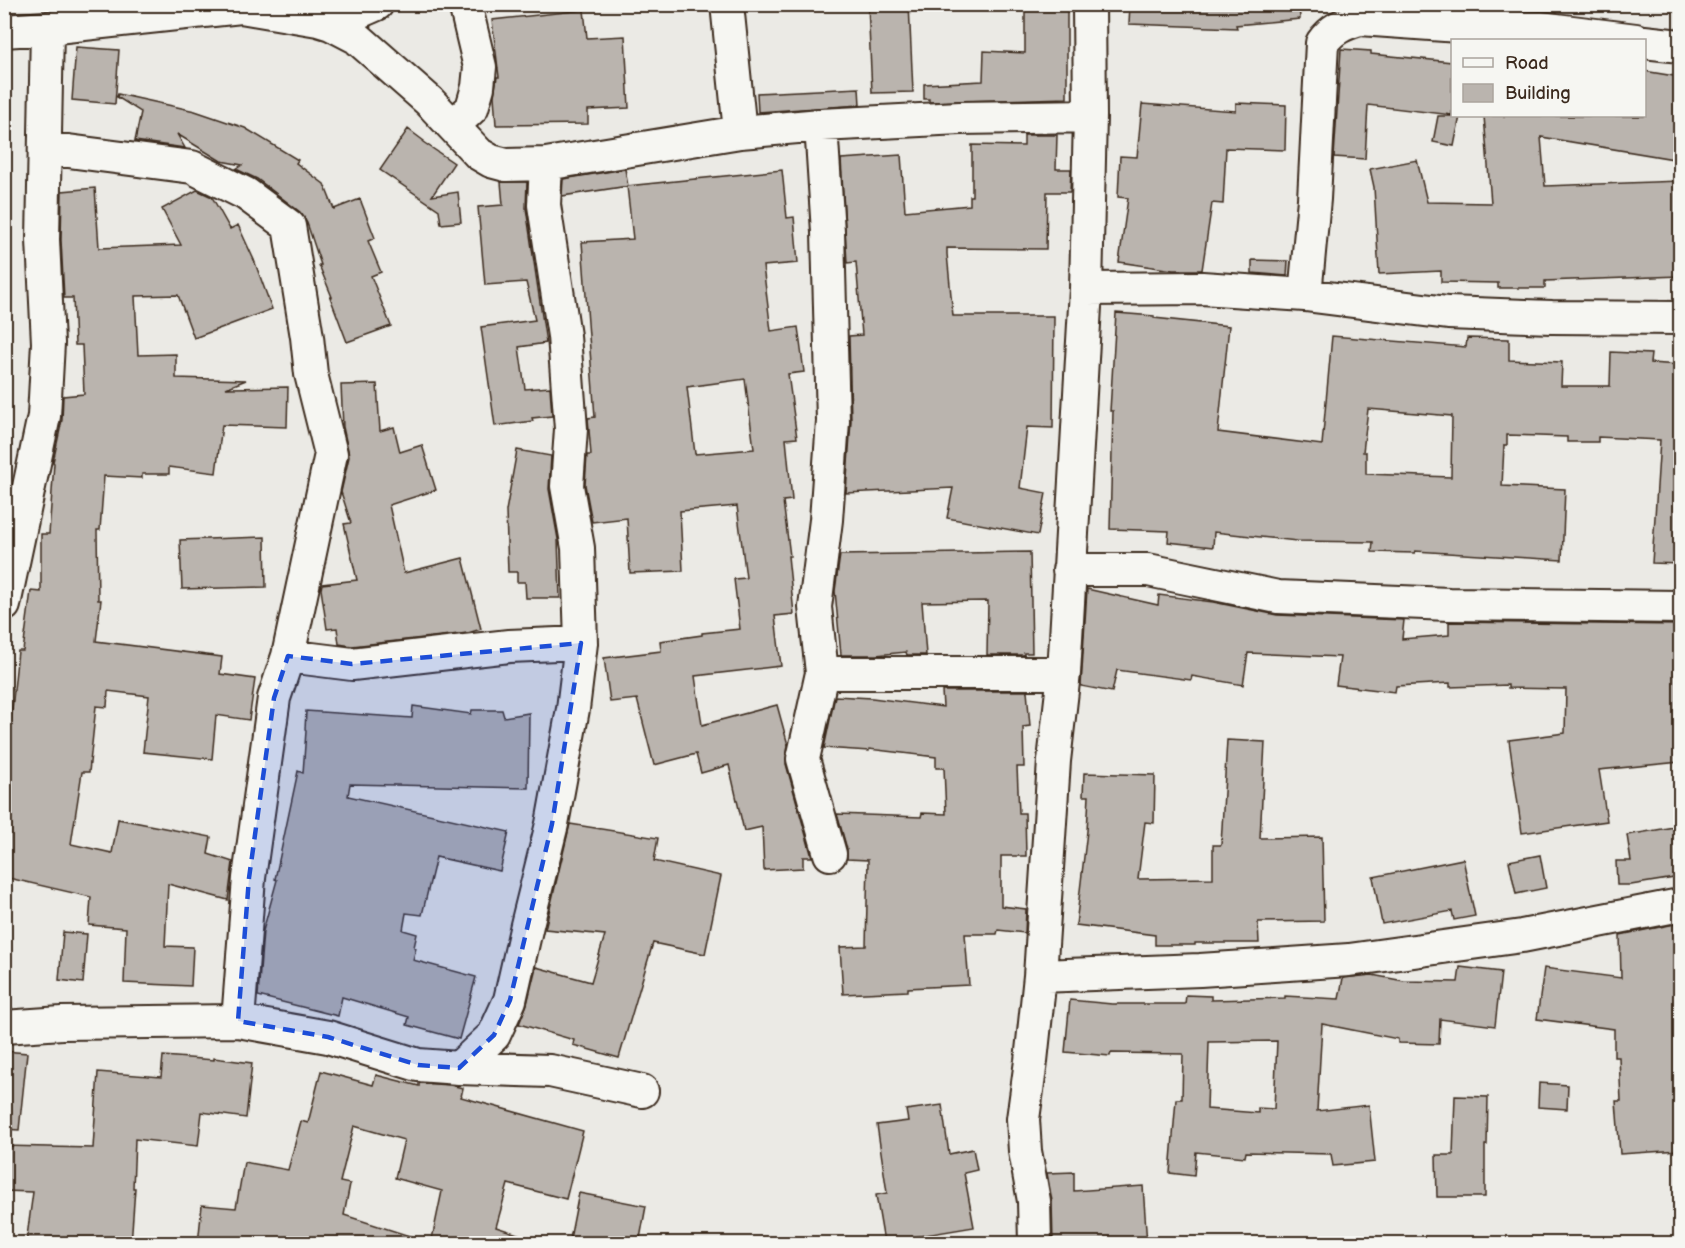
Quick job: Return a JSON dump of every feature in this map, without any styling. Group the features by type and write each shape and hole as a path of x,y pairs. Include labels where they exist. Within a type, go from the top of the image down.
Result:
{"street":[{"path":"331,24 377,4"},
{"path":"727,4 741,132"},
{"path":"1035,1244 1034,1201 1025,1151 1023,1119 1040,976 1054,761 1064,673 1086,289 1090,116 1089,4"},
{"path":"453,126 472,108 478,87 480,67 460,5"},
{"path":"4,31 241,8 318,20 356,37 429,101 479,154 491,161 506,165 546,164 741,132 821,125 960,118 1090,116"},
{"path":"1305,295 1314,199 1322,44 1329,33 1342,24 1360,19 1473,27 1540,28 1628,39"},
{"path":"4,605 44,416 48,343 43,240 47,28"},
{"path":"1646,42 1680,46"},
{"path":"821,125 828,232 833,421 826,520 815,607 822,673 803,759 830,854"},
{"path":"45,148 192,167 246,194 289,226 308,337 311,374 331,454 288,656 274,698 249,878 238,1021"},
{"path":"459,1068 494,1035 510,1000 526,925 552,825 573,709 581,643 578,548 567,486 572,429 564,336 544,205 546,164"},
{"path":"1086,289 1202,288 1305,295 1448,313 1680,318"},
{"path":"1069,570 1148,570 1278,597 1449,604 1680,607"},
{"path":"288,656 352,664 509,646 581,643"},
{"path":"822,673 1064,673"},
{"path":"1040,976 1200,970 1349,960 1522,936 1680,904"},
{"path":"4,1027 62,1023 238,1021 328,1037 418,1065 550,1071 642,1091"}],"highlighted area":[{"path":"581,643 552,824 510,1000 494,1035 459,1068 418,1065 328,1037 238,1021 249,878 274,698 288,656 352,664"}],"building":[{"path":"868,4 909,4 913,92 872,93"},
{"path":"1025,4 1067,4 1067,98 929,102 929,99 924,99 924,84 983,81 984,51 1025,53"},
{"path":"1130,4 1299,4 1300,19 1236,25 1237,28 1129,24"},
{"path":"584,10 587,38 625,36 629,108 588,110 588,124 496,125 494,96 497,77 499,77 492,20"},
{"path":"76,47 119,50 115,104 72,100"},
{"path":"1341,49 1451,62 1451,115 1368,105 1365,159 1334,157"},
{"path":"1646,71 1680,77 1680,160 1541,137 1545,186 1680,181 1680,276 1545,281 1545,288 1498,288 1498,283 1441,282 1441,271 1379,274 1374,187 1370,169 1417,160 1427,202 1491,203 1484,117 1646,117"},
{"path":"859,88 860,105 758,112 757,93"},
{"path":"118,94 195,111 245,128 298,160 296,163 324,184 334,209 360,199 375,238 368,241 381,272 371,276 391,326 347,342 319,265 321,265 307,223 300,212 257,179 236,169 242,165 221,161 177,134 185,148 135,141 141,112 117,97"},
{"path":"1236,103 1286,105 1285,150 1226,148 1223,204 1212,203 1202,270 1173,270 1119,262 1128,198 1118,197 1120,156 1137,157 1142,104 1236,111"},
{"path":"1438,116 1460,117 1454,146 1433,142"},
{"path":"408,129 454,163 432,196 458,192 461,222 441,224 439,210 380,170"},
{"path":"1024,135 1057,135 1056,169 1071,169 1070,192 1047,192 1046,249 947,248 947,254 953,316 1054,316 1053,428 1027,427 1020,488 1046,493 1038,535 947,518 953,488 846,493 851,421 849,336 862,335 856,262 847,263 841,159 901,155 905,211 970,205 972,145 1024,146"},
{"path":"625,169 628,186 562,196 563,179"},
{"path":"782,170 787,218 794,217 798,263 763,266 771,331 798,327 804,372 788,374 797,438 786,439 792,500 783,501 794,614 775,616 781,666 695,676 702,725 777,705 788,745 786,764 812,857 803,857 803,868 764,870 762,827 744,831 729,765 701,773 696,754 654,765 637,699 610,702 604,658 661,651 660,641 740,629 734,579 746,578 737,506 680,511 683,571 630,573 627,518 592,522 585,485 587,455 591,455 588,418 595,417 582,242 633,239 627,186","holes":["745,379 754,449 695,454 687,387"]},
{"path":"501,182 527,182 526,208 546,343 519,347 525,389 550,387 552,416 495,426 481,327 535,320 526,282 485,285 478,207 503,205"},
{"path":"95,188 99,248 181,245 162,209 197,190 212,197 230,229 238,225 272,309 194,338 178,295 135,296 138,355 176,354 176,378 246,380 226,388 288,387 287,427 222,425 216,473 169,467 169,474 142,474 142,478 104,476 100,530 97,530 98,600 101,600 96,641 222,657 220,674 255,679 249,720 216,715 212,759 143,752 149,696 108,691 107,707 96,706 89,772 82,772 71,844 112,853 118,819 211,837 208,854 233,862 228,900 168,884 165,946 193,947 191,986 124,983 126,928 89,925 91,897 4,877 6,719 11,719 18,651 23,651 31,591 41,592 41,534 49,534 53,462 62,420 63,396 84,394 82,345 75,345 73,298 64,298 61,240 62,191"},
{"path":"1252,260 1288,261 1287,276 1252,273"},
{"path":"1116,313 1229,326 1218,432 1322,445 1332,336 1466,347 1467,338 1509,339 1509,360 1562,362 1561,386 1610,386 1611,352 1651,354 1650,363 1680,365 1680,564 1652,563 1660,440 1598,437 1598,442 1567,442 1567,437 1507,435 1507,445 1504,445 1502,486 1565,489 1562,560 1415,551 1415,553 1372,552 1373,542 1297,541 1214,532 1213,547 1168,542 1169,531 1110,529 1113,411 1110,411","holes":["1368,409 1452,416 1451,477 1366,474 1366,452 1363,452"]},
{"path":"377,384 380,431 394,427 400,452 422,445 436,490 389,505 404,573 463,558 481,629 468,633 352,646 339,644 337,628 327,629 322,584 357,580 344,524 351,523 341,492 349,457 343,427 341,385"},
{"path":"517,450 551,456 549,489 558,539 560,598 526,598 525,582 517,582 517,572 508,572 506,511"},
{"path":"265,537 266,587 182,589 180,540"},
{"path":"1030,552 1032,653 987,655 988,601 922,602 926,655 907,655 906,652 841,655 835,591 840,555"},
{"path":"1087,589 1158,605 1159,595 1213,602 1277,615 1404,620 1402,639 1449,635 1449,622 1680,625 1680,762 1599,770 1607,821 1522,833 1509,740 1565,733 1566,689 1508,688 1508,685 1450,687 1450,683 1396,686 1395,692 1336,685 1340,657 1248,653 1243,685 1192,676 1191,680 1117,670 1112,692 1081,686"},
{"path":"942,691 1027,691 1030,726 1023,727 1024,767 1017,767 1019,813 1025,813 1026,856 1001,856 1001,906 1026,909 1025,933 998,930 997,934 965,934 969,985 843,994 840,947 866,946 868,860 847,859 847,849 837,814 921,817 922,813 946,814 944,768 936,768 936,757 869,749 869,751 824,748 835,696 943,707"},
{"path":"413,706 471,714 472,710 502,710 504,717 529,713 528,788 350,784 348,796 509,832 500,871 436,857 422,915 406,913 403,930 417,934 413,960 476,977 459,1039 407,1025 409,1017 342,997 338,1016 258,996 263,931 277,880 275,879 298,771 303,773 306,711 412,718"},
{"path":"1227,740 1265,742 1260,838 1322,837 1324,921 1258,922 1259,943 1195,943 1195,945 1155,945 1155,935 1076,925 1089,796 1083,796 1084,773 1155,775 1154,823 1145,822 1138,879 1213,878 1213,845 1221,845"},
{"path":"570,824 658,838 654,861 721,876 705,954 653,943 619,1058 573,1045 574,1040 519,1024 527,1004 536,967 591,982 605,935 545,929"},
{"path":"1680,826 1680,877 1617,885 1616,861 1631,861 1627,835"},
{"path":"1540,855 1546,888 1516,894 1509,861"},
{"path":"1463,859 1475,916 1454,920 1452,911 1382,924 1373,877"},
{"path":"1680,923 1680,1150 1620,1154 1616,1101 1621,1101 1619,1057 1614,1057 1614,1029 1537,1019 1544,968 1621,978 1620,935"},
{"path":"63,932 87,934 83,983 59,980"},
{"path":"1460,967 1501,972 1495,1026 1440,1019 1439,1044 1398,1043 1398,1039 1322,1024 1317,1111 1369,1105 1375,1162 1333,1166 1331,1154 1246,1152 1245,1157 1196,1152 1194,1176 1170,1173 1176,1099 1182,1099 1183,1054 1111,1053 1110,1056 1065,1052 1070,1000 1112,1004 1185,1004 1186,995 1211,996 1211,1000 1285,998 1285,996 1339,999 1343,978 1372,975 1404,981 1458,982","holes":["1277,1041 1274,1109 1258,1108 1258,1113 1207,1109 1209,1042"]},
{"path":"4,1051 27,1053 19,1130 4,1129"},
{"path":"163,1056 214,1060 214,1058 252,1063 246,1118 202,1112 198,1146 135,1139 133,1188 135,1188 131,1244 26,1244 33,1192 4,1191 4,1146 93,1148 98,1072 161,1077"},
{"path":"321,1071 373,1085 376,1075 419,1086 419,1083 450,1085 463,1088 461,1097 583,1131 566,1199 508,1184 496,1227 533,1239 532,1244 431,1244 442,1191 395,1178 404,1140 354,1126 340,1182 350,1184 344,1215 419,1239 419,1244 198,1244 202,1205 236,1208 244,1162 288,1170 301,1121 308,1123"},
{"path":"1539,1083 1568,1085 1567,1109 1538,1107"},
{"path":"1455,1096 1488,1097 1485,1197 1437,1197 1436,1155 1453,1155"},
{"path":"942,1105 949,1154 973,1149 977,1170 964,1173 974,1227 884,1242 876,1195 887,1193 877,1125 908,1121 906,1110"},
{"path":"1074,1172 1074,1191 1143,1186 1147,1244 1053,1244 1052,1201 1047,1173"},
{"path":"579,1193 646,1206 639,1244 569,1244"}]}
